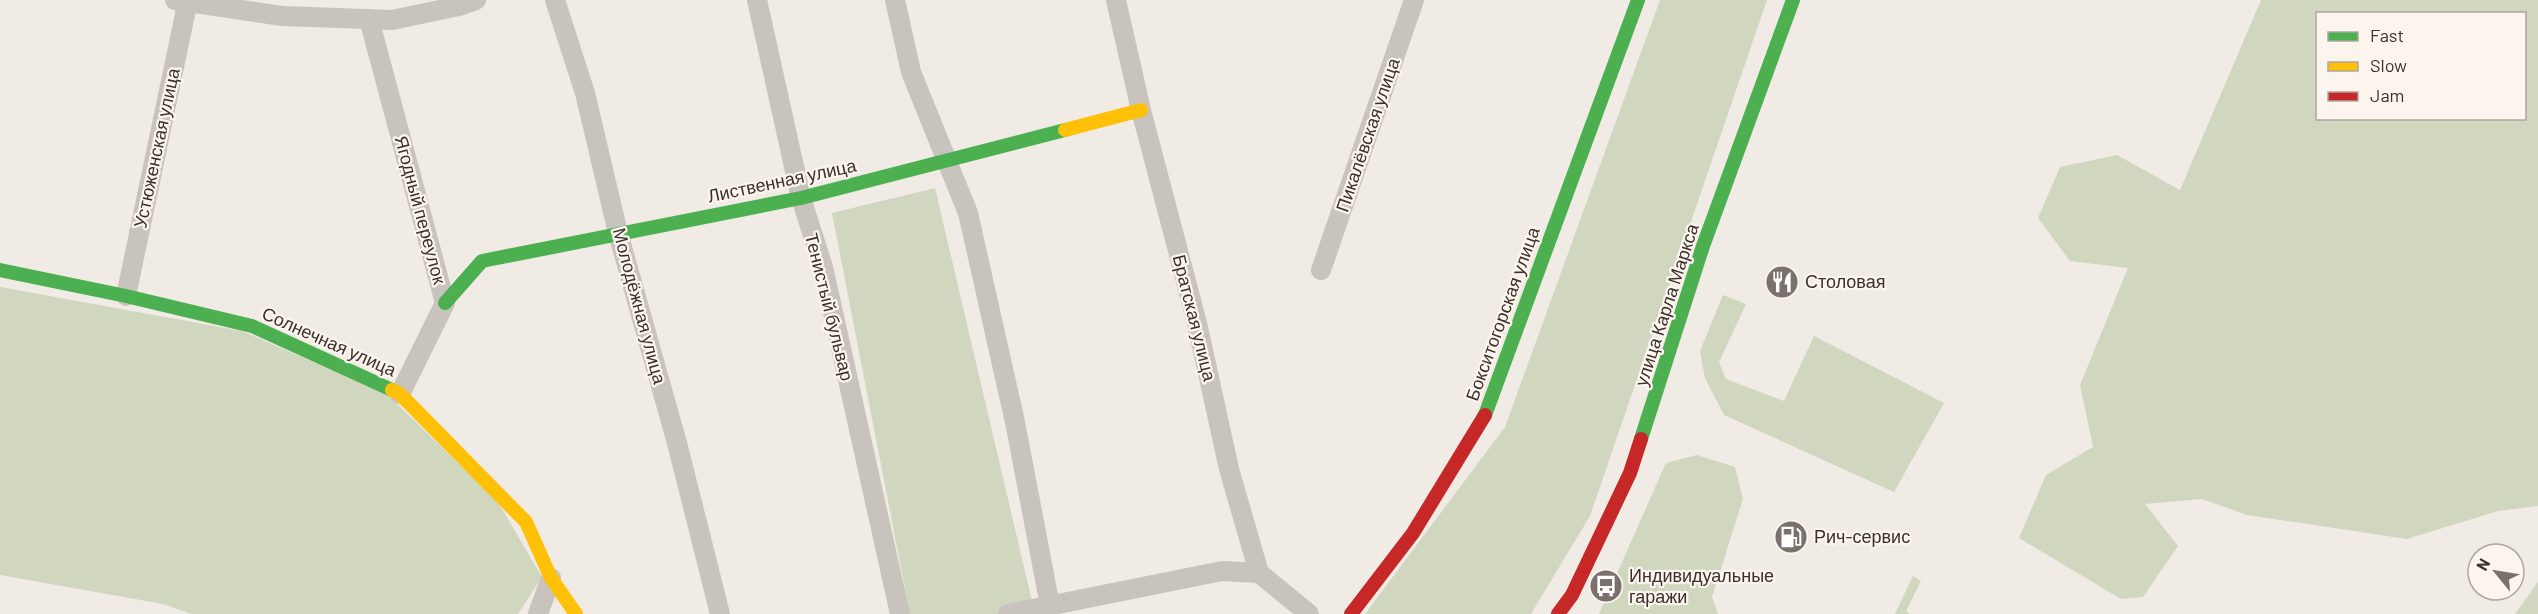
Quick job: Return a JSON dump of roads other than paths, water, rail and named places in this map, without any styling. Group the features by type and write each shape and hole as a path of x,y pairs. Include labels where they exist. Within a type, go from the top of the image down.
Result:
{"street":[{"path":"184,1 282,16 392,20 459,6 476,0"},
{"name":"Молодёжная улица","path":"555,0 585,93 618,233 677,443 720,614"},
{"name":"Тенистый бульвар","path":"757,0 801,198 823,267 900,614"},
{"path":"895,0 911,72 971,225 1015,422 1050,606"},
{"name":"Братская улица","path":"1116,0 1141,110 1197,323 1229,469 1260,573"},
{"name":"Пикалёвская улица","path":"1321,270 1414,0"},
{"name":"Бокситогорская улица","path":"1351,614 1413,533 1485,415 1638,0"},
{"name":"улица Карла Маркса","path":"1558,614 1572,595 1630,473 1703,246 1793,0"},
{"name":"Устюженская улица","path":"126,296 184,1"},
{"name":"Ягодный переулок","path":"369,19 445,303 400,394"},
{"name":"Лиственная улица","path":"445,303 482,261 801,198 1141,110"},
{"name":"Солнечная улица","path":"0,270 126,296 252,326 400,394 526,522 551,578 576,614"},
{"path":"1008,614 1222,571 1260,573 1309,614"},
{"path":"538,614 551,578"}],"place":[{"name":"Столовая","path":"1782,282"},
{"name":"Рич-сервис","path":"1791,537"},
{"name":"Индивидуальные гаражи","path":"1606,586"}]}
